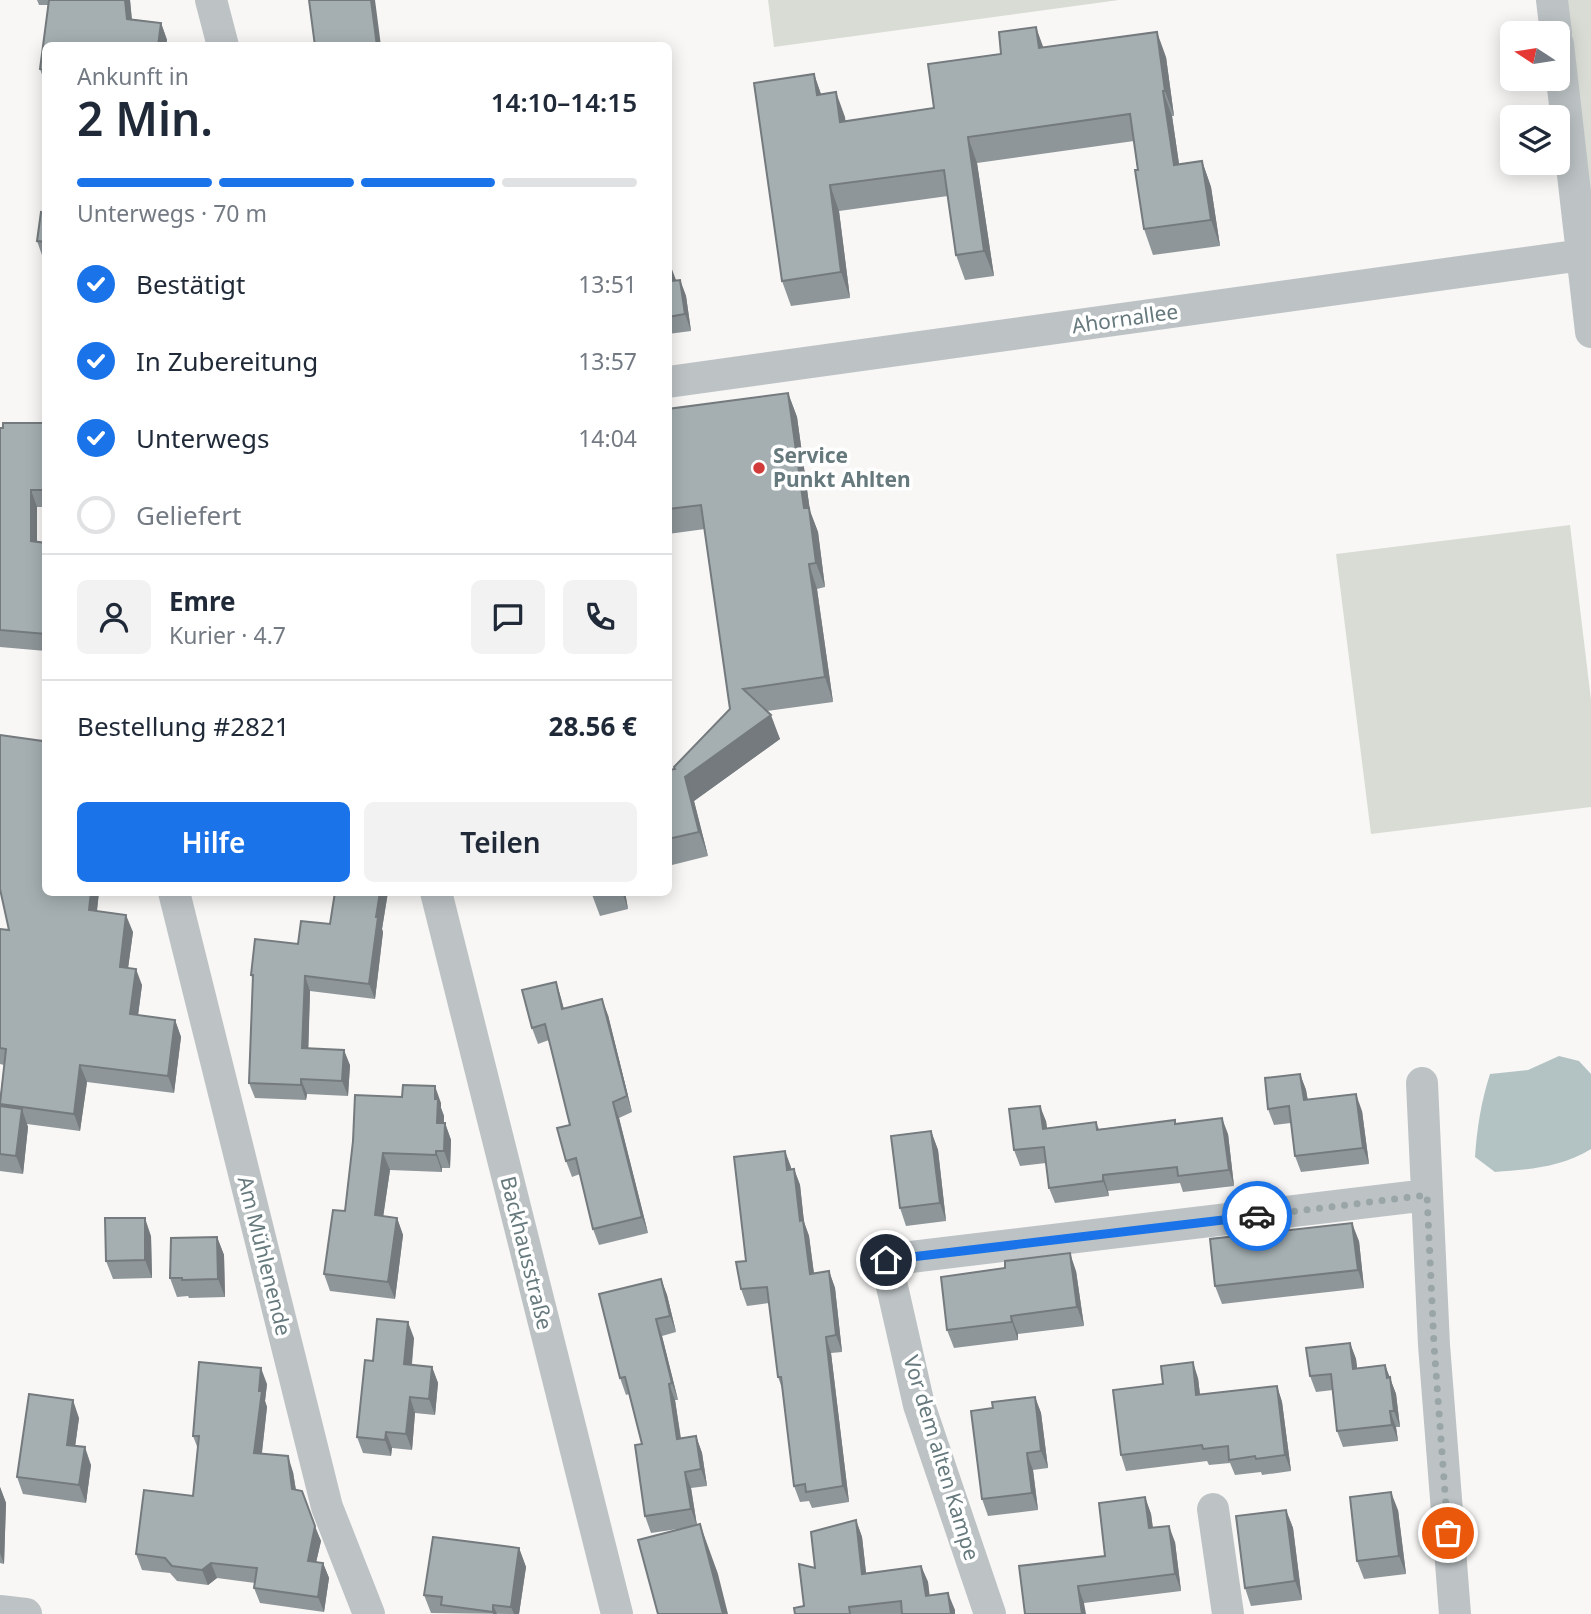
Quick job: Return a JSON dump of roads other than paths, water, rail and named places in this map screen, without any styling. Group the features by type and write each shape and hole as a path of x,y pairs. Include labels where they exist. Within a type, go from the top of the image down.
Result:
{"street":[{"path":"211,0 222,42"},
{"path":"1552,0 1555,21"},
{"path":"1563,91 1591,332"},
{"name":"Ahornallee","path":"672,381 1582,255"},
{"name":"Am Mühlenende","path":"175,896 327,1507 369,1614"},
{"name":"Backhausstraße","path":"437,896 617,1614"},
{"path":"1422,1083 1434,1345 1455,1614"},
{"name":"Vor dem alten Kampe","path":"990,1614 919,1405 886,1260 1427,1195"},
{"path":"1213,1509 1228,1614"},
{"path":"0,1611 26,1614"}],"place":[{"name":"Service Punkt Ahlten","path":"759,468"}]}
